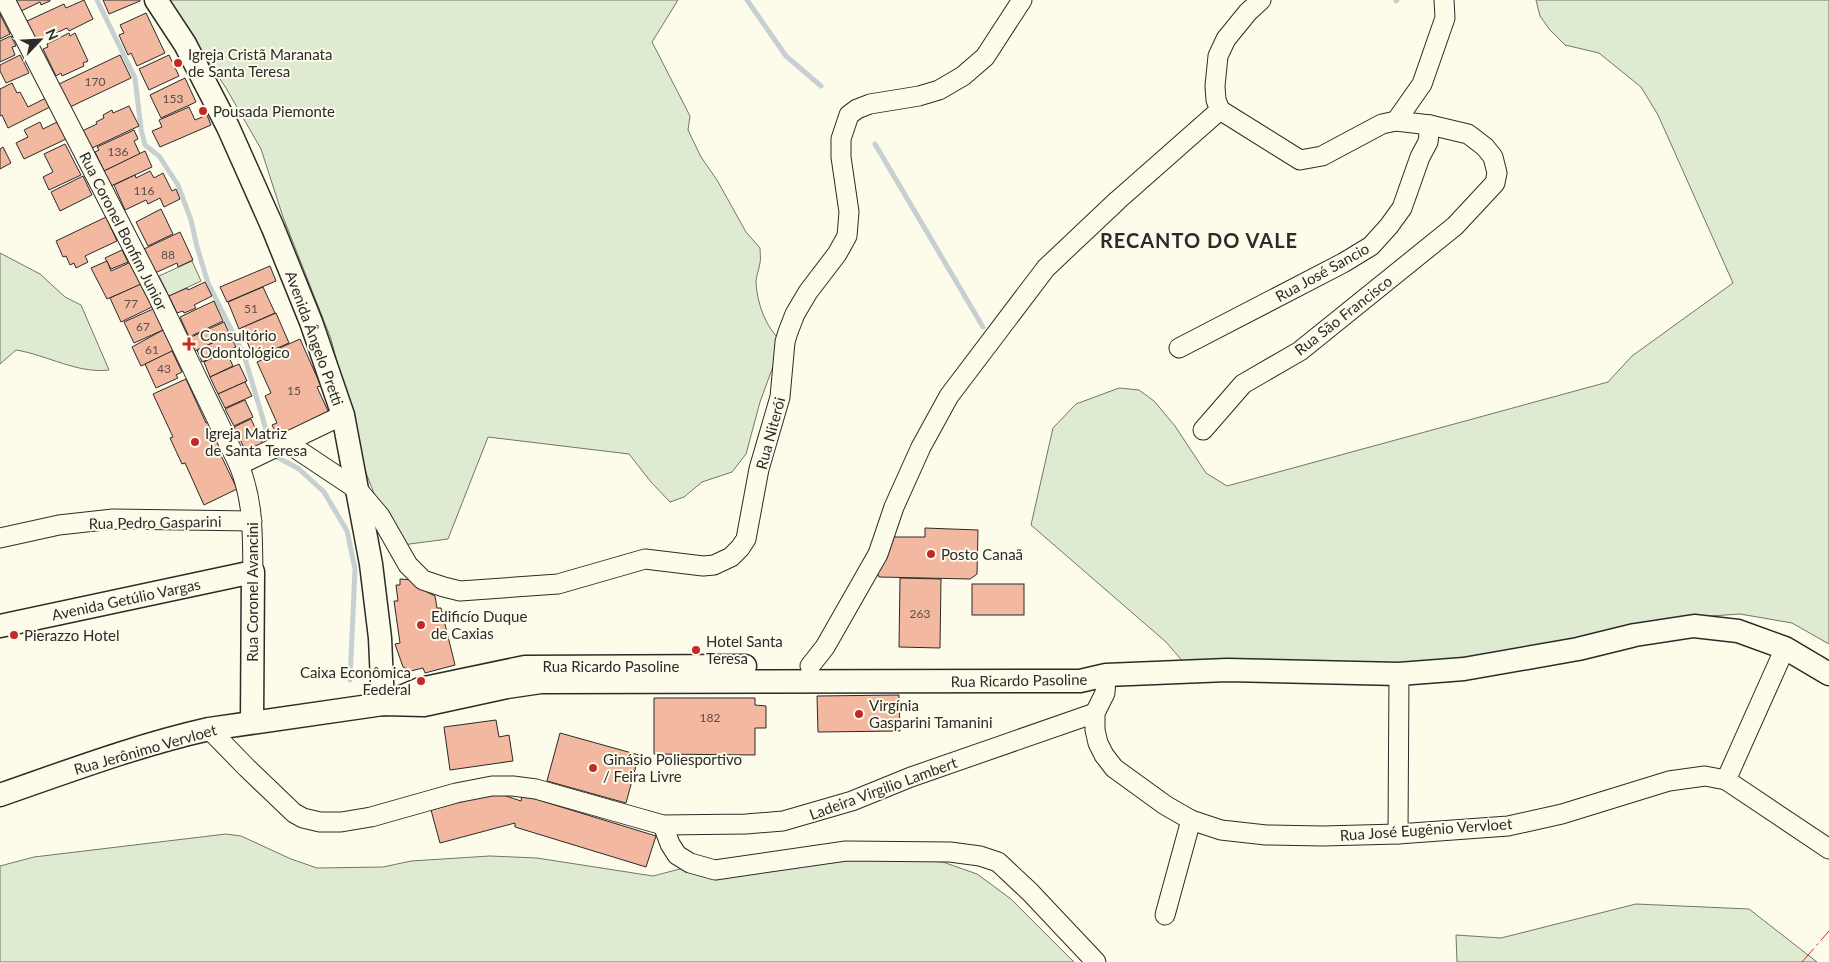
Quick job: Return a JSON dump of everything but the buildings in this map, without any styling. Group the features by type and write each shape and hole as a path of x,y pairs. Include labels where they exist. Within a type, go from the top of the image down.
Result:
{"main road":[{"name":"Avenida Ângelo Pretti","path":"156,0 185,44 232,136 273,228 311,322 343,416 371,564 377,611 384,704"},
{"name":"Avenida Getúlio Vargas","path":"0,626 253,572"},
{"name":"Rua Coronel Avancini","path":"252,722 253,572"},
{"path":"1106,675 1227,670 1399,674 1464,669 1578,649 1635,635 1694,626 1738,631 1785,648 1829,674"},
{"name":"Rua Ricardo Pasoline","path":"384,704 420,689 525,667 1079,666 1106,675"},
{"name":"Rua Ricardo Pasoline","path":"384,704 424,705 507,687 541,682 1080,682 1106,675"},
{"name":"Rua Jerônimo Vervloet","path":"0,795 183,734 252,722 384,704"}],"street":[{"name":"Rua Coronel Bonfim Junior","path":"5,0 158,297 239,465"},
{"name":"Rua Niterói","path":"275,447 358,490 380,516 408,565 423,580 460,591 558,584 574,581 645,559 703,566 714,565 731,556 746,539 759,469 780,397 785,342 788,332 795,314 808,292 847,236 849,212 841,157 841,139 849,115 857,109 870,104 918,96 938,90 963,76 984,57 1022,0"},
{"path":"1261,0 1248,12 1226,39 1218,56 1215,94 1220,110 1300,160 1322,156 1382,124 1396,121 1422,84 1445,18 1444,0"},
{"path":"810,666 825,647 878,554 894,507 920,447 949,396 1046,268 1118,200 1220,110"},
{"name":"Rua São Francisco","path":"1203,430 1243,384 1300,351 1455,226 1495,183 1497,173 1493,157 1485,147 1468,134 1430,125 1396,121"},
{"name":"Rua José Sancio","path":"1178,348 1343,263 1371,246 1390,226 1402,208 1420,157 1428,142 1430,125"},
{"path":"239,465 343,416"},
{"name":"Rua Coronel Avancini","path":"239,465 246,484 252,521 253,572"},
{"name":"Rua Pedro Gasparini","path":"0,538 59,525 112,519 252,521"},
{"path":"1726,780 1785,648"},
{"path":"1398,834 1399,674"},
{"path":"1095,713 1106,693 1106,675"},
{"name":"Rua José Eugênio Vervloet","path":"1095,713 1095,730 1098,743 1114,768 1164,805 1191,820 1221,830 1266,835 1398,834 1508,826 1562,814 1669,781 1704,776 1726,780 1829,849"},
{"name":"Ladeira Virgilio Lambert","path":"209,729 294,813 303,818 320,822 341,822 371,817 456,792 499,786 536,789 663,825 746,824 783,821 852,801 911,777 1095,713"},
{"path":"1165,915 1191,820"},
{"path":"663,825 670,844 677,855 690,863 715,870 846,851 950,852 980,856 998,862 1030,892 1096,962"}],"green space":[{"path":"167,0 678,0 652,42 690,116 688,130 701,157 717,180 746,232 760,248 760,261 756,277 758,299 767,323 782,342 760,402 746,454 732,472 702,482 684,497 670,502 629,454 488,437 448,539 402,545 375,496 366,473 331,339 283,217 261,149 226,88"},
{"path":"1536,0 1829,0 1829,644 1792,623 1740,614 1711,616 1584,636 1480,660 1430,668 1185,664 1166,642 1031,525 1053,428 1076,404 1119,388 1139,390 1154,401 1175,426 1206,473 1227,486 1608,382 1632,356 1733,283 1658,115 1641,87 1599,53 1565,45 1550,30 1540,16"},
{"path":"0,253 40,274 65,297 81,305 109,370 74,367 16,350 0,364"},
{"path":"192,261 201,281 169,296 159,276"},
{"path":"226,834 241,836 291,859 317,868 383,867 411,861 490,856 537,858 653,876 695,865 842,856 943,862 977,874 1011,899 1074,962 0,962 0,866 34,857"},
{"path":"1636,904 1749,909 1817,962 1457,962 1456,935 1501,938"}],"waterway":[{"path":"97,0 135,78 141,129 145,145 159,156 178,185 191,220 208,283 244,355 269,446"},
{"path":"747,0 786,56 821,86"},
{"path":"875,144 983,327"},
{"path":"273,453 299,469 324,492 347,531 355,569 350,680"}],"power":[{"path":"1802,962 1829,931"}],"place":[{"name":"Igreja Cristã Maranata de Santa Teresa","path":"178,63"},
{"name":"Pousada Piemonte","path":"203,111"},
{"name":"Consultório Odontológico","path":"189,344"},
{"name":"Igreja Matriz de Santa Teresa","path":"195,442"},
{"name":"Posto Canaã","path":"931,554"},
{"name":"Edificío Duque de Caxias","path":"421,625"},
{"name":"Pierazzo Hotel","path":"14,635"},
{"name":"Hotel Santa Teresa","path":"696,650"},
{"name":"Caixa Econômica Federal","path":"421,681"},
{"name":"Virgínia Gasparini Tamanini","path":"859,714"},
{"name":"Ginásio Poliesportivo / Feira Livre","path":"593,768"}],"district":[{"name":"RECANTO DO VALE","path":"1199,240"}]}
